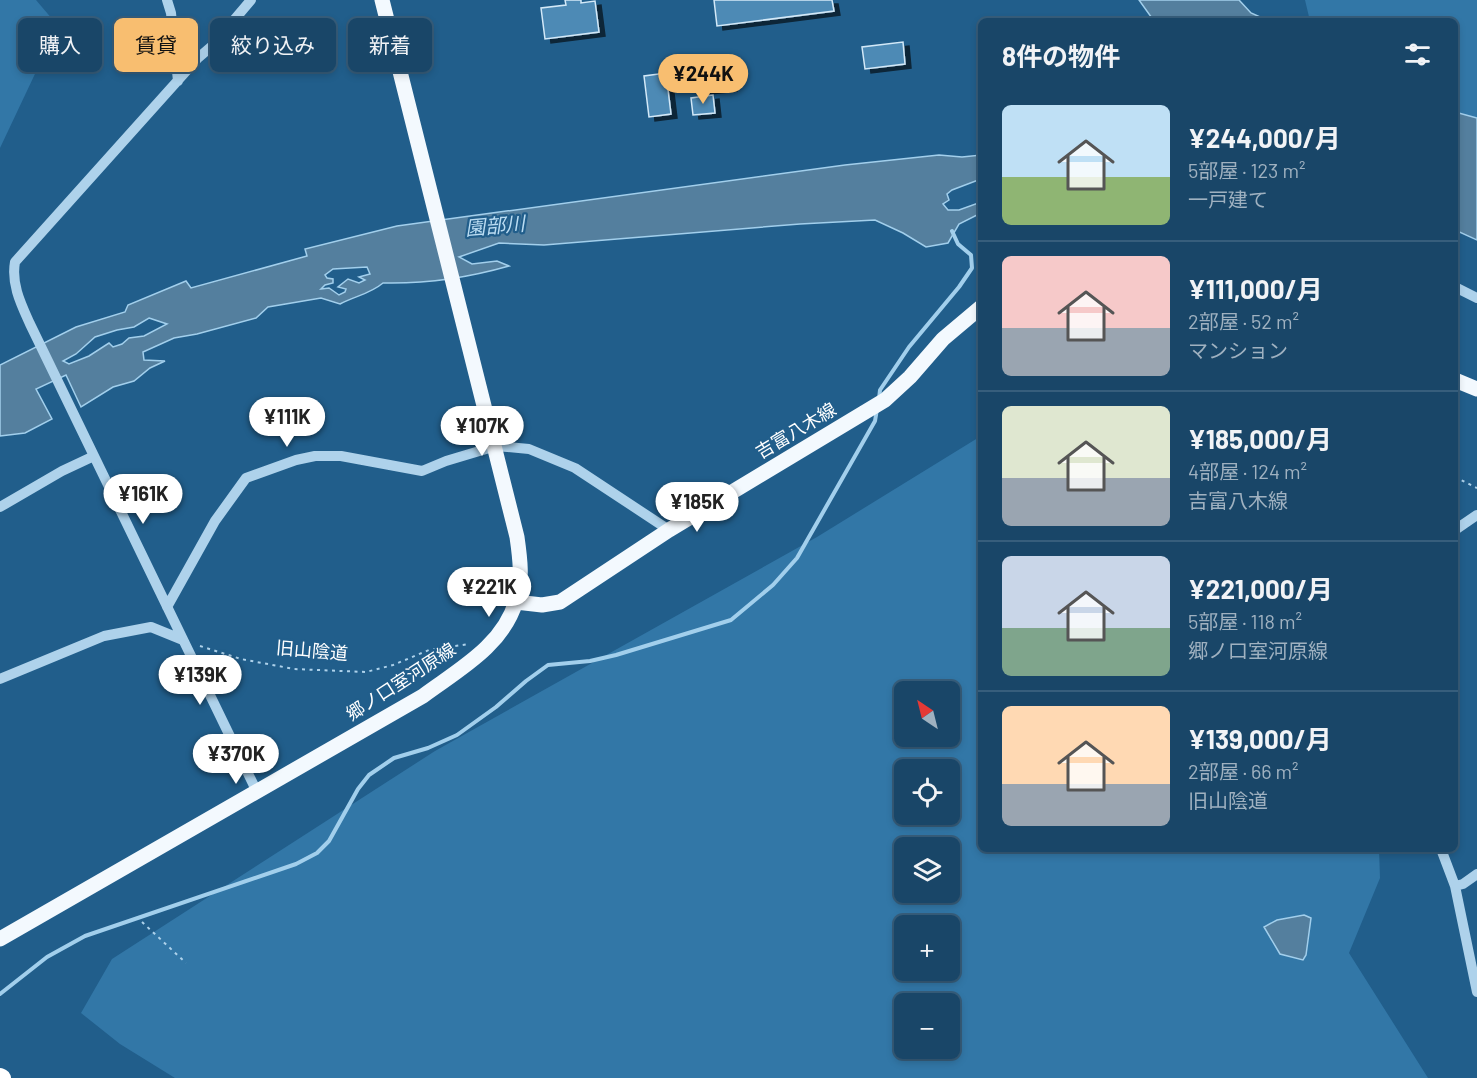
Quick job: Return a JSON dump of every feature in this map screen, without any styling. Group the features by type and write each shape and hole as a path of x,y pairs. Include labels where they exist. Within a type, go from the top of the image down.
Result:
{"main road":[{"name":"郷ノ口室河原線","path":"0,939 423,696 486,650 503,627 516,602 521,567 517,537 496,446 382,0"},
{"name":"吉富八木線","path":"516,602 542,605 560,602 669,530 885,400 910,377 944,339 978,310"},
{"path":"1458,381 1477,389"}],"street":[{"path":"167,0 171,13 178,81"},
{"path":"251,0 15,262 13,274 20,301 30,324 257,792"},
{"path":"1458,288 1477,298"},
{"path":"167,607 215,521 246,478 296,460 315,456 341,456 422,471 496,446 529,449 575,468 669,530"},
{"path":"0,507 92,451"},
{"path":"1458,528 1477,515"},
{"path":"0,679 105,636 151,627 183,640"},
{"path":"1442,852 1455,886 1477,992"},
{"path":"1455,886 1463,884 1477,874"}],"path":[{"path":"1458,478 1477,488"},
{"name":"旧山陰道","path":"183,640 240,659 294,669 366,672 393,665 429,650 467,644 486,650"},
{"path":"142,922 186,963"}],"shaded area":[{"path":"0,0 36,0 51,18 18,18 18,72 36,72 0,148"},
{"path":"1305,0 1477,0 1477,118 1458,113 1458,18 1309,18"},
{"path":"978,438 978,852 1379,852 1380,878 1349,953 1428,1078 175,1078 120,1044 81,1013 112,959 435,751 817,537"}],"water":[{"path":"1139,0 1239,0 1251,13 1262,18 1152,18"},
{"path":"1458,113 1477,118 1477,240 1458,231"},
{"name":"園部川","path":"939,155 962,157 978,155 978,180 952,190 947,194 949,200 943,204 948,210 959,210 978,203 978,214 959,224 948,243 926,247 875,220 544,245 499,243 459,257 472,264 497,261 509,266 447,279 383,283 373,290 340,304 321,298 268,307 256,318 174,338 143,352 144,360 165,361 150,368 134,381 113,387 81,407 66,375 36,389 52,419 25,433 0,436 0,365 76,327 125,312 128,305 186,281 191,288 307,256 305,249 397,226 845,165","holes":["367,267 370,274 359,277 365,280 359,283 348,279 338,287 346,289 339,295 329,288 321,289 333,283 333,279 325,275 333,269","149,318 167,324 144,336 129,338 113,347 109,343 89,356 69,364 63,361 76,354 95,337 134,327"]},
{"path":"1304,915 1311,918 1306,955 1303,960 1280,954 1264,927 1277,920"}],"building":[{"path":"565,0 581,0 581,3 595,1 599,32 545,39 541,8 566,5"},
{"path":"714,0 832,0 834,11 717,26"},
{"path":"903,42 905,64 865,69 862,47"},
{"path":"729,69 731,87 696,91 694,73"},
{"path":"666,73 671,114 649,117 644,76"},
{"path":"713,95 715,113 693,115 691,98"}],"waterway":[{"path":"879,399 880,390 909,347 972,268 971,255 958,244 952,231"},
{"path":"0,994 47,957 85,936 296,864 317,853 329,841 358,789 369,775 394,758 428,748 457,735 548,665 590,661 616,655 731,620 773,585 797,558 875,421 877,409"}]}
